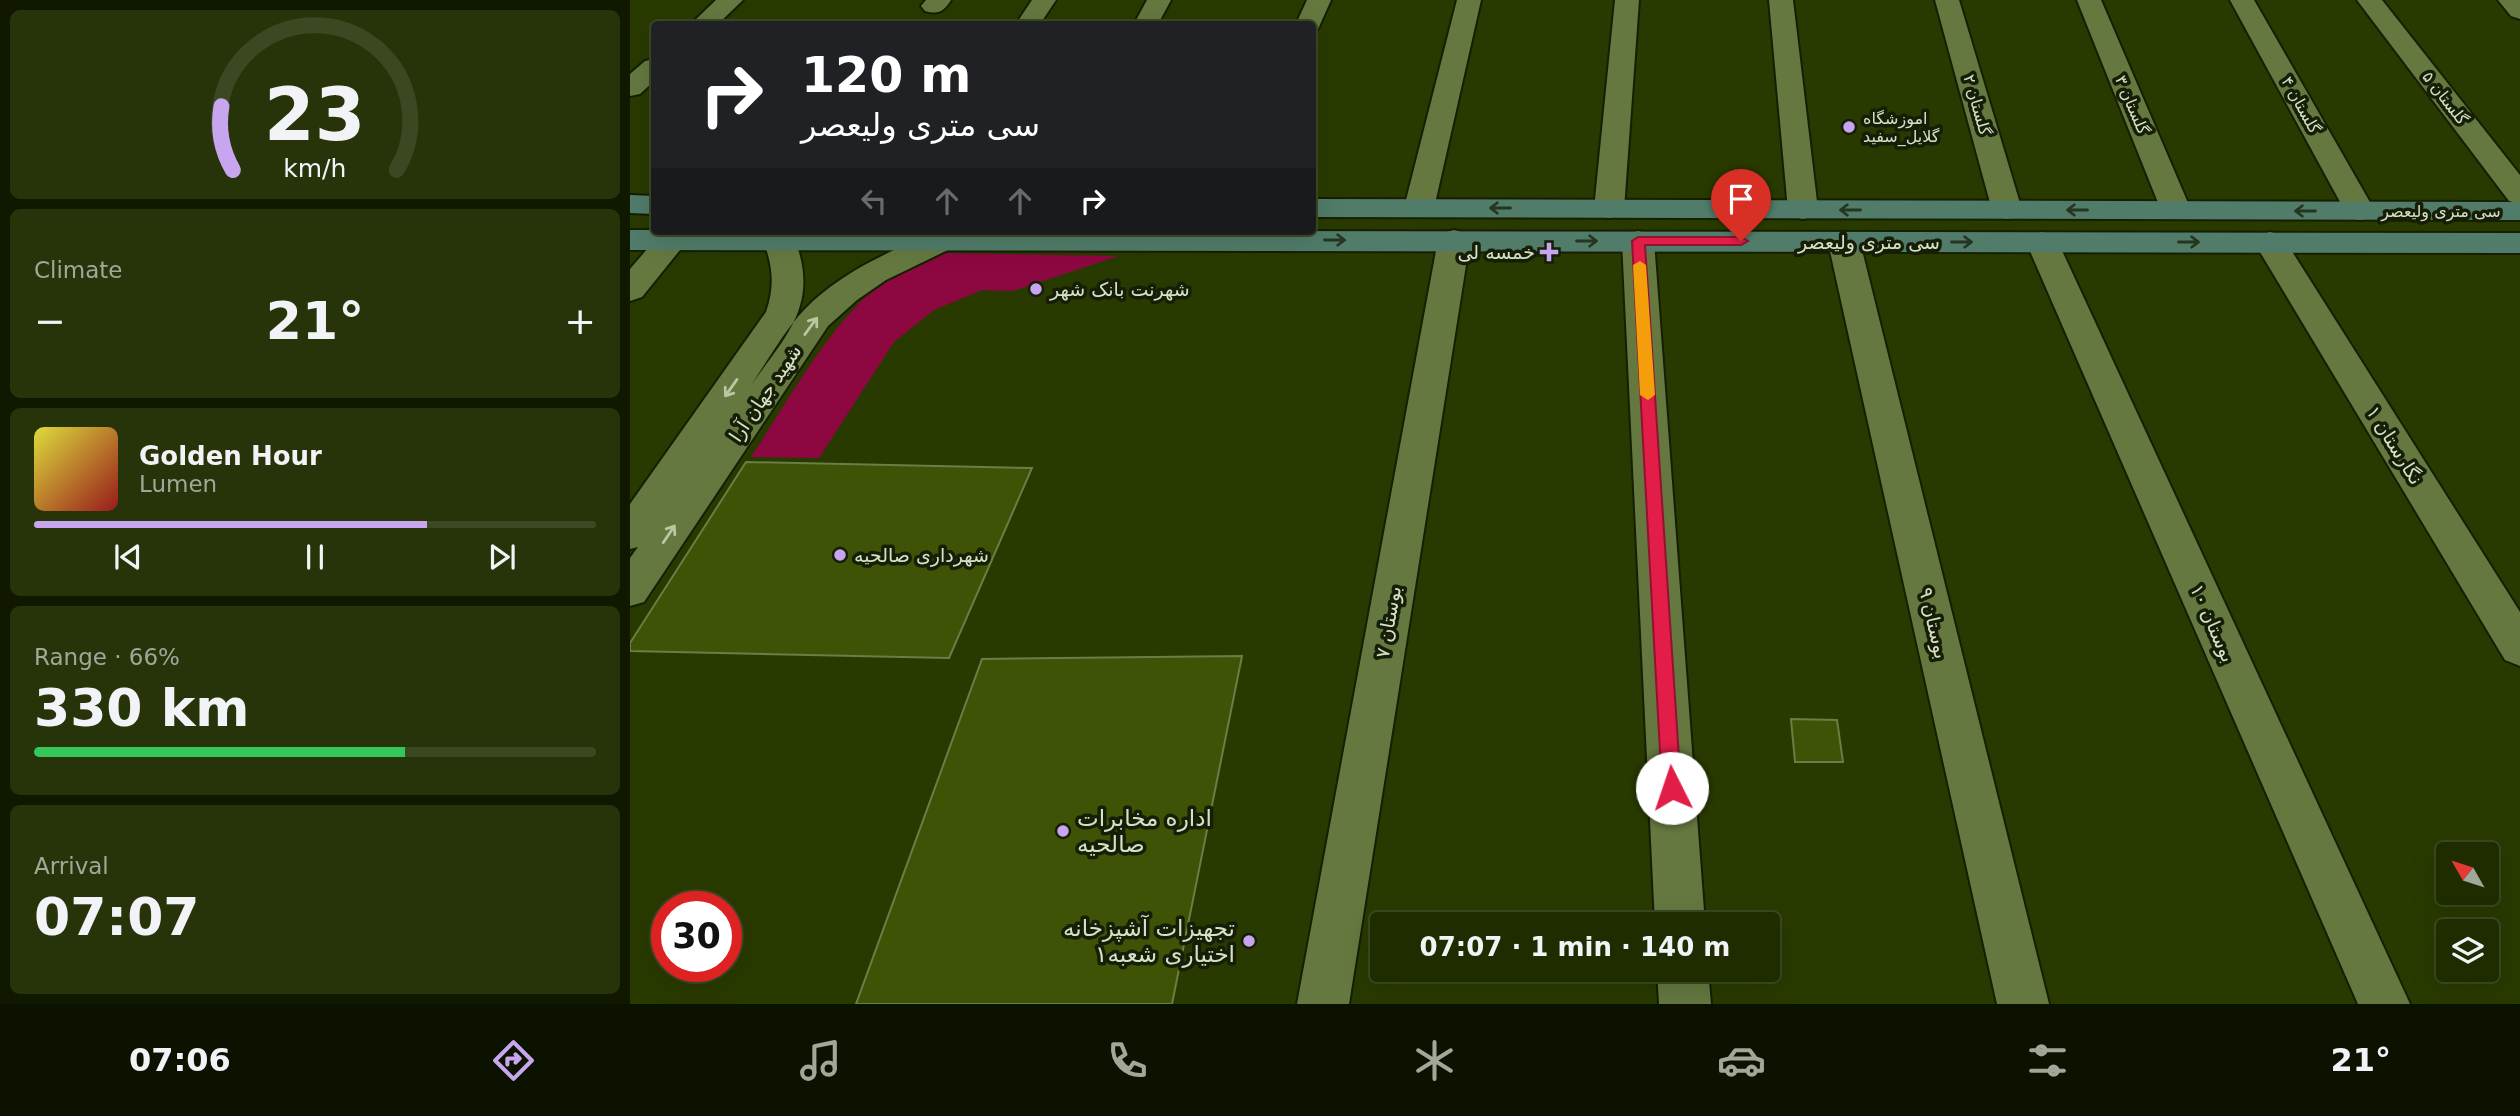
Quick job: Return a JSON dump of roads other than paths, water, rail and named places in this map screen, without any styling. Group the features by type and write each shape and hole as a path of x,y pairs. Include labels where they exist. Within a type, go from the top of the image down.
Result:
{"main road":[{"path":"630,204 651,205"},
{"name":"سی متری ولیعصر","path":"1316,208 2520,211"},
{"name":"سی متری ولیعصر","path":"630,240 782,236 941,241 1234,236 1454,240 2520,243"}],"street":[{"path":"706,21 731,0"},
{"path":"1030,21 1044,0"},
{"path":"1148,21 1159,0"},
{"path":"1311,21 1319,0"},
{"path":"1419,208 1469,0"},
{"path":"1609,209 1627,0"},
{"path":"1781,0 1803,210"},
{"name":"گلستان ۲","path":"1947,0 2007,210"},
{"name":"گلستان ۳","path":"2089,0 2176,211"},
{"name":"گلستان ۴","path":"2242,0 2360,211"},
{"name":"گلستان ۵","path":"2369,0 2520,195"},
{"path":"2510,0 2520,11"},
{"path":"630,88 651,70"},
{"name":"شهید جهان آرا","path":"630,534 782,314 790,289 789,266 782,236"},
{"path":"630,290 672,240"},
{"name":"بوستان ۷","path":"1323,1004 1454,240"},
{"name":"شهید جهان آرا","path":"630,590 816,318 843,292 884,266 941,241"},
{"path":"1638,241 1679,912"},
{"name":"بوستان ۹","path":"1844,242 2023,1004"},
{"name":"بوستان ۱۰","path":"2042,242 2384,1004"},
{"name":"نگارستان ۱","path":"2270,242 2520,648"},
{"path":"1684,982 1685,1004"}],"place":[{"name":"اموزشگاه گلایل_سفید","path":"1849,127"},
{"name":"خمسه لی","path":"1549,252"},
{"name":"شهرنت بانک شهر","path":"1036,289"},
{"name":"شهرداری صالحیه","path":"840,555"},
{"name":"اداره مخابرات صالحیه","path":"1063,831"},
{"name":"تجهیزات آشپزخانه اختیاری شعبه۱","path":"1249,941"}]}
